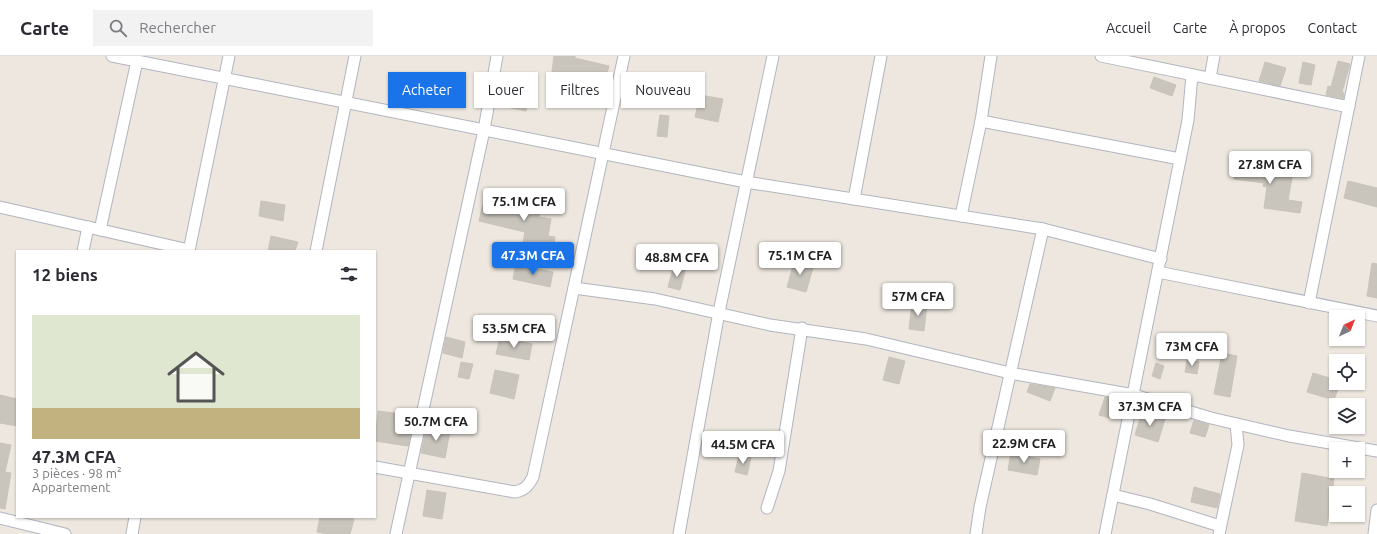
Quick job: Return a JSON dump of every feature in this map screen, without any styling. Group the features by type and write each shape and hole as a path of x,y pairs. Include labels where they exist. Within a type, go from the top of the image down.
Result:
{"street":[{"path":"112,56 746,182 1043,229 1161,259"},
{"path":"0,207 189,250 229,56"},
{"path":"316,250 355,56"},
{"path":"396,534 484,130 498,56"},
{"path":"376,467 515,492 524,490 528,486 533,477 624,56"},
{"path":"679,534 719,312 773,56"},
{"path":"854,199 881,56"},
{"path":"961,216 981,121 991,56"},
{"path":"1101,56 1349,107"},
{"path":"1210,78 1214,56"},
{"path":"1309,303 1360,56"},
{"path":"100,230 137,61"},
{"path":"1105,534 1134,396 1188,120 1192,74"},
{"path":"981,121 1180,159"},
{"path":"83,250 88,227"},
{"path":"976,534 980,507 1043,229"},
{"path":"1158,272 1377,316"},
{"path":"574,288 655,299 719,312 770,325 802,328 866,339 1010,373 1134,396 1236,424 1288,436 1377,451"},
{"path":"767,508 779,471 802,328"},
{"path":"1113,495 1150,504 1220,530 1238,445 1236,424"},
{"path":"1374,534 1377,510"},
{"path":"0,518 27,520 65,534"},
{"path":"132,534 135,518"}],"building":[{"path":"554,56 575,56 575,58 609,66 608,72 552,72"},
{"path":"1338,61 1350,64 1342,92 1344,93 1343,99 1326,95 1328,86 1331,87"},
{"path":"1265,62 1286,68 1280,86 1259,81"},
{"path":"1303,62 1315,65 1311,85 1299,83"},
{"path":"1154,77 1176,85 1172,96 1150,88"},
{"path":"705,96 723,99 718,122 695,117 697,108 705,108"},
{"path":"512,108 527,108 526,111"},
{"path":"660,115 669,116 667,137 657,136"},
{"path":"1236,160 1255,162 1255,166 1293,173 1288,200 1302,202 1300,213 1264,208 1267,187 1263,186 1264,183 1234,179"},
{"path":"1348,181 1377,188 1377,207 1344,198"},
{"path":"526,190 543,193 539,217 551,219 548,236 555,237 553,253 522,248 525,232 479,221 483,204 522,213"},
{"path":"261,201 285,205 283,221 259,216"},
{"path":"271,236 298,242 295,250 268,250"},
{"path":"795,259 814,264 806,292 787,287"},
{"path":"1372,263 1377,264 1377,298 1367,296"},
{"path":"516,265 553,272 550,287 513,279"},
{"path":"674,265 686,268 680,290 668,287"},
{"path":"912,303 927,305 924,331 909,329"},
{"path":"446,337 465,342 462,358 443,353"},
{"path":"500,337 532,344 529,360 496,354"},
{"path":"1222,353 1237,356 1230,397 1214,394"},
{"path":"889,357 905,361 899,384 883,380"},
{"path":"1187,360 1199,362 1197,374 1185,372"},
{"path":"461,362 473,364 469,379 458,377"},
{"path":"1156,363 1164,366 1160,379 1152,376"},
{"path":"495,370 519,375 514,399 490,393"},
{"path":"1313,373 1329,378 1329,390 1338,390 1335,398 1329,399 1307,392"},
{"path":"1030,384 1055,388 1050,401 1027,392"},
{"path":"0,395 16,399 16,426 0,423"},
{"path":"1105,397 1116,399 1109,418 1099,415"},
{"path":"378,411 409,415 408,423 413,424 408,446 376,441"},
{"path":"1142,412 1165,419 1158,442 1135,435"},
{"path":"1194,420 1209,425 1205,437 1190,433"},
{"path":"427,427 450,431 445,458 421,453"},
{"path":"0,443 11,445 5,472 11,473 5,509 0,508"},
{"path":"1011,453 1040,459 1037,475 1008,470"},
{"path":"739,455 751,458 747,475 735,472"},
{"path":"1302,473 1334,479 1333,486 1329,486 1329,513 1327,526 1295,521"},
{"path":"1194,487 1220,494 1217,508 1191,502"},
{"path":"427,490 446,493 442,519 423,516"},
{"path":"320,518 354,519 350,534 327,534 317,532"}]}
